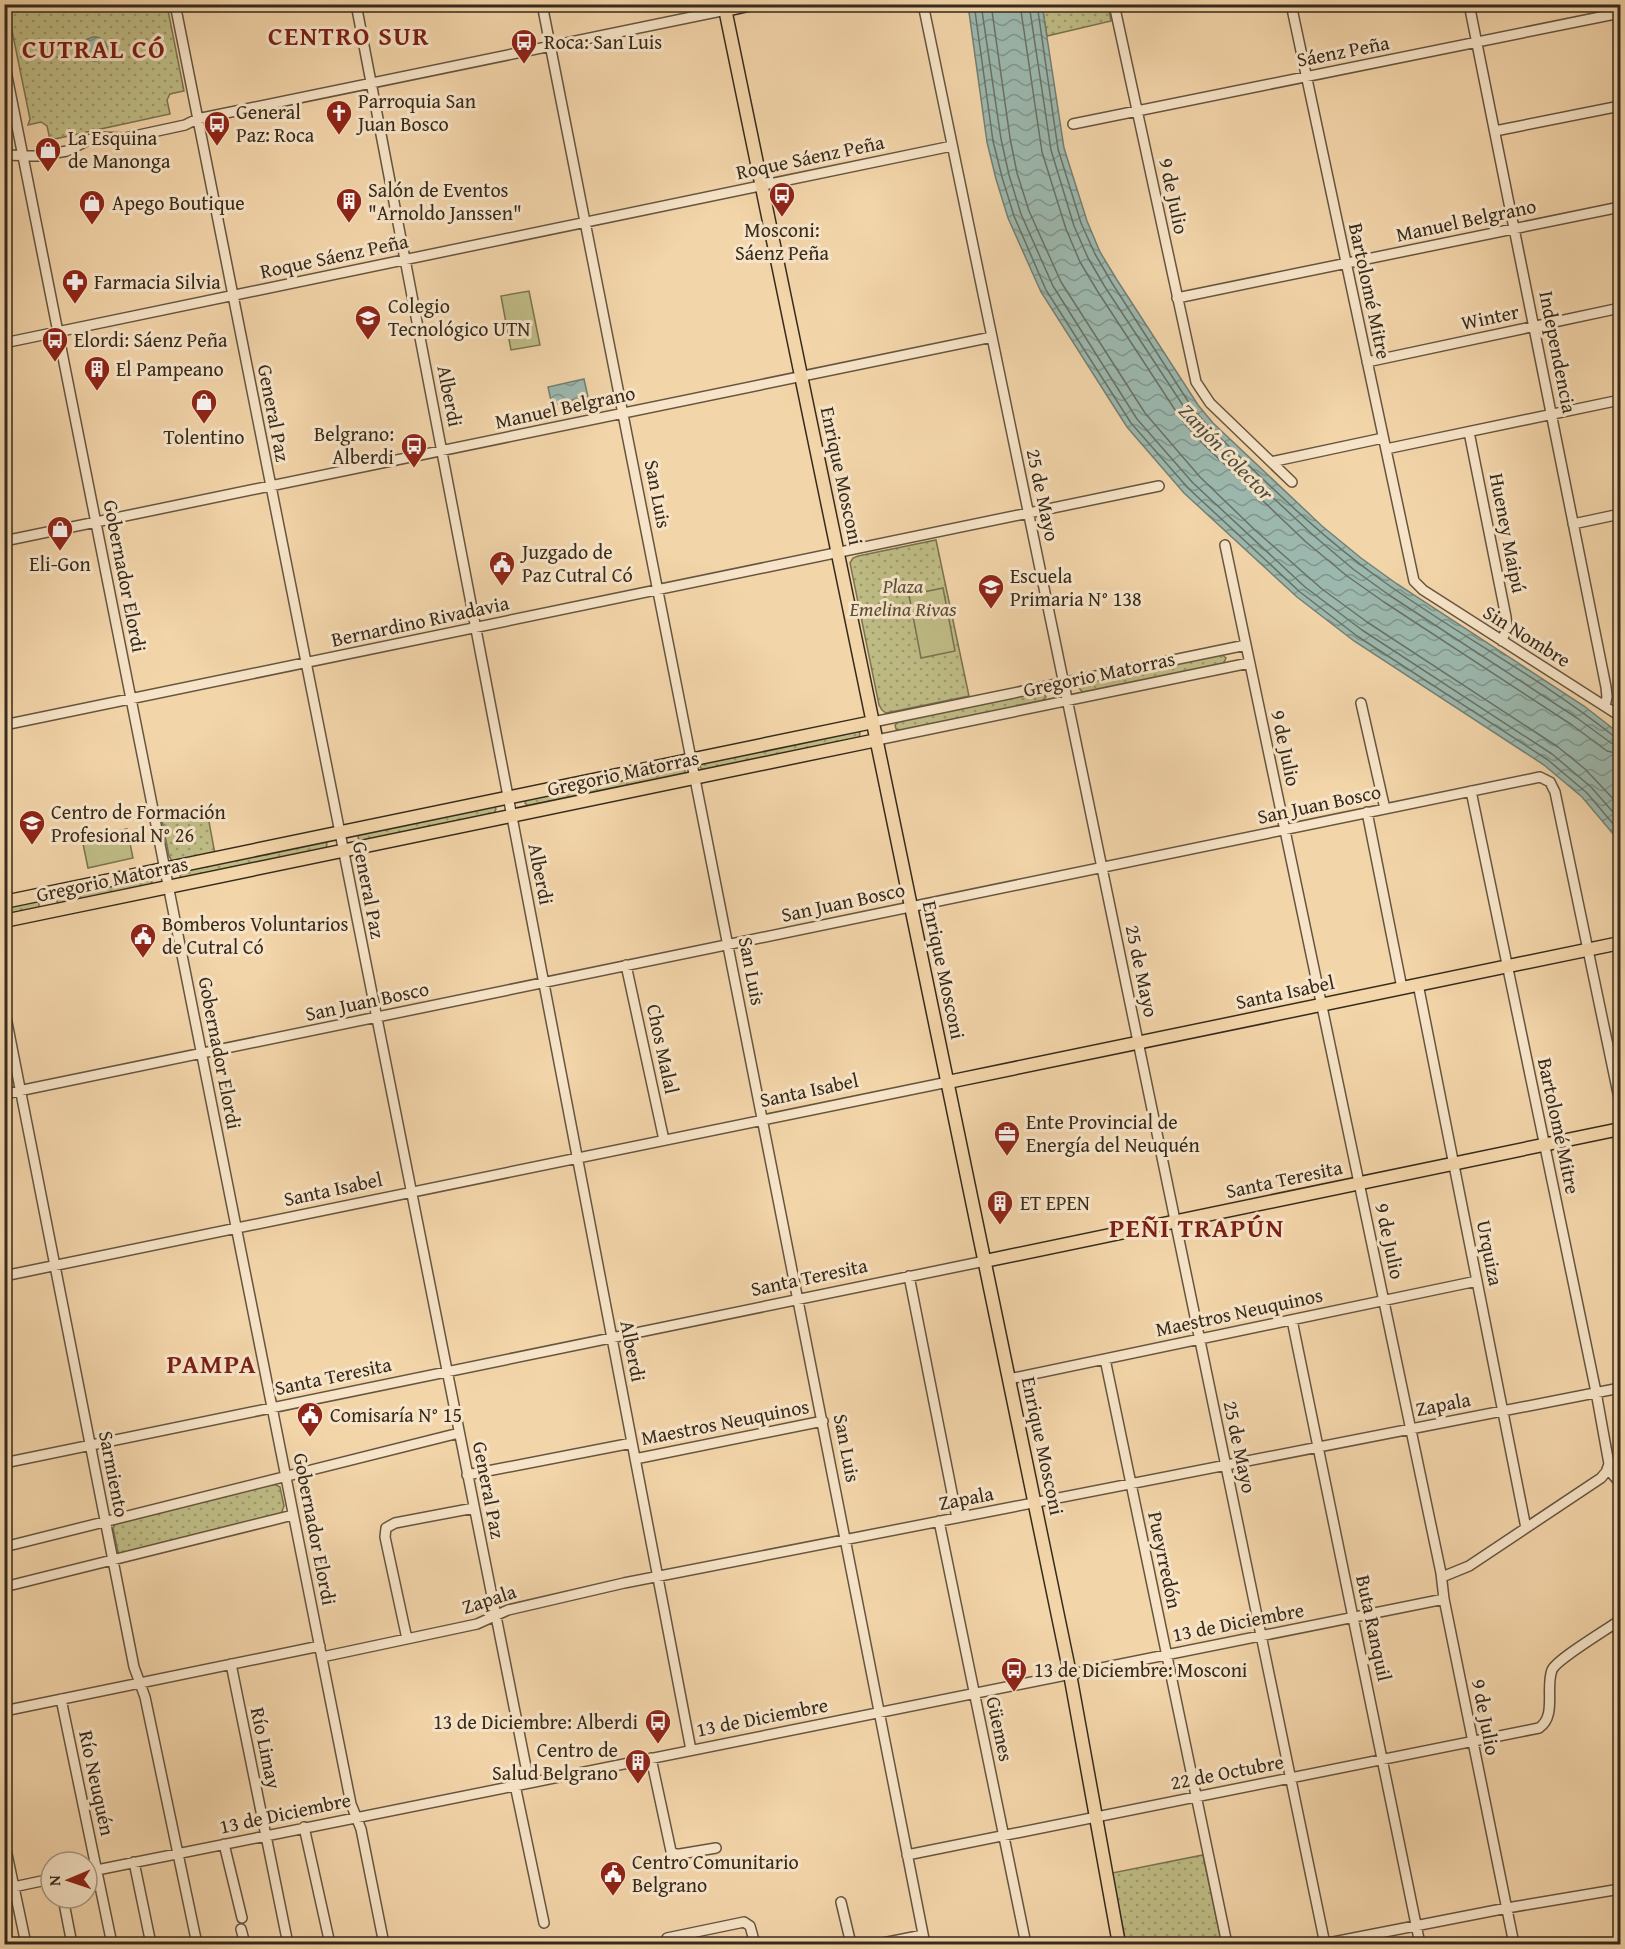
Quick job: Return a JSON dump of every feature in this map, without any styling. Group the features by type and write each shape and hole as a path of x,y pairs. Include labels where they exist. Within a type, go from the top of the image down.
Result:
{"main road":[{"path":"725,7 752,4"},
{"name":"Enrique Mosconi","path":"725,7 1070,1674 1119,1944"},
{"name":"Gregorio Matorras","path":"4,902 873,722"},
{"name":"Gregorio Matorras","path":"4,921 877,740"},
{"name":"Santa Isabel","path":"948,1082 1620,943"},
{"name":"Santa Teresita","path":"985,1261 1620,1129"}],"street":[{"name":"General Paz","path":"175,4 528,1782"},
{"name":"Alberdi","path":"356,4 691,1750"},
{"name":"San Luis","path":"542,4 924,1940"},
{"name":"25 de Mayo","path":"923,4 1324,1944"},
{"name":"9 de Julio","path":"1114,4 1194,376 1202,394 1271,462"},
{"name":"Bartolomé Mitre","path":"1291,4 1416,584"},
{"name":"Independencia","path":"1470,4 1606,687 1605,706"},
{"path":"4,155 39,155 67,151 95,137 125,138 185,125 197,119 550,46 725,7"},
{"name":"Sáenz Peña","path":"1073,124 1620,13"},
{"name":"Gobernador Elordi","path":"4,61 351,1804 361,1829 384,1944"},
{"path":"1495,130 1620,106"},
{"name":"Roque Sáenz Peña","path":"4,343 952,146"},
{"name":"Manuel Belgrano","path":"1177,298 1620,207"},
{"name":"Winter","path":"1367,362 1620,308"},
{"name":"Manuel Belgrano","path":"4,541 992,337"},
{"path":"1386,449 1620,400"},
{"name":"Hueney Maipú","path":"1469,432 1506,617 1507,628 1502,641"},
{"path":"1271,462 1383,438"},
{"path":"1271,462 1292,482"},
{"name":"Bernardino Rivadavia","path":"4,725 1159,486"},
{"path":"1574,524 1620,514"},
{"name":"9 de Julio","path":"1225,546 1442,1577 1444,1599 1514,1944"},
{"name":"Sin Nombre","path":"1416,584 1620,715"},
{"name":"Gregorio Matorras","path":"873,722 1246,645"},
{"name":"Gregorio Matorras","path":"877,740 1250,663"},
{"path":"1361,703 1385,809"},
{"name":"San Juan Bosco","path":"4,1094 1537,777 1547,779 1555,792 1588,949"},
{"name":"Bartolomé Mitre","path":"1471,791 1596,1392 1608,1455 1608,1469"},
{"path":"1367,812 1402,988"},
{"path":"1588,949 1620,1103"},
{"name":"Chos Malal","path":"626,966 664,1140"},
{"name":"Urquiza","path":"1418,984 1526,1528"},
{"name":"Sarmiento","path":"4,1008 134,1667 145,1697 197,1944"},
{"name":"Santa Isabel","path":"4,1276 948,1082"},
{"name":"Santa Teresita","path":"4,1463 985,1261"},
{"path":"909,1276 957,1518"},
{"name":"Maestros Neuquinos","path":"1009,1379 1477,1281"},
{"name":"Buta Ranquil","path":"1292,1320 1420,1944"},
{"name":"Pueyrredón","path":"1105,1359 1227,1944"},
{"name":"Zapala","path":"322,1657 477,1624 512,1609 657,1576 1620,1388"},
{"name":"Maestros Neuquinos","path":"635,1459 823,1421"},
{"path":"4,1547 459,1433"},
{"name":"Maestros Neuquinos","path":"467,1475 632,1443"},
{"path":"1442,1577 1469,1566 1601,1478 1608,1469 1620,1483"},
{"path":"407,1639 385,1537 386,1528 395,1523 474,1508"},
{"path":"4,1587 293,1515"},
{"name":"Güemes","path":"939,1521 1026,1944"},
{"name":"13 de Diciembre","path":"99,1870 1444,1599"},
{"name":"22 de Octubre","path":"907,1855 1539,1728 1548,1716 1550,1680 1556,1664 1620,1620"},
{"path":"4,1711 320,1646"},
{"name":"Río Limay","path":"231,1664 288,1944"},
{"name":"Río Neuquén","path":"61,1699 88,1850"},
{"path":"651,1758 671,1851 680,1854 716,1848"},
{"path":"515,1785 544,1923"},
{"path":"304,1827 330,1944"},
{"path":"4,1840 9,1888 26,1944"},
{"path":"224,1844 242,1918"},
{"path":"134,1862 151,1944"},
{"path":"9,1888 39,1882"},
{"path":"1324,1944 1507,1908 1620,1889"},
{"name":"Río Neuquén","path":"99,1897 112,1944"},
{"path":"841,1902 851,1944"},
{"path":"65,1910 72,1944"},
{"path":"667,1938 744,1922 750,1926 755,1944"},
{"path":"241,1929 245,1944"},
{"path":"878,1944 924,1940"}],"green space":[{"path":"4,5 167,5 184,91 170,94 167,100 170,114 50,140 47,126 41,122 28,125 30,119 8,11"},
{"path":"1042,5 1108,5 1111,21 1047,36"},
{"path":"529,291 540,345 511,350 501,296"},
{"name":"Plaza Emelina Rivas","path":"936,540 969,696 886,713 879,705 850,563 858,556"},
{"path":"943,588 955,651 921,658 909,595"},
{"path":"1221,654 1226,658 1223,664 1084,694 1079,688 1082,683"},
{"path":"1042,691 1046,697 1041,702 902,731 896,729 895,725 900,721"},
{"path":"856,730 860,733 859,738 704,771 700,767 701,762"},
{"path":"685,767 685,774 529,807 525,803 526,798"},
{"path":"494,806 496,809 493,815 362,842 358,838 359,834"},
{"path":"207,811 215,854 172,861 162,820"},
{"path":"127,829 133,858 88,868 82,839"},
{"path":"325,841 326,849 182,878 180,876 181,871"},
{"path":"150,877 152,882 149,886 58,904 56,899 57,896"},
{"path":"37,900 39,908 5,915 5,906"},
{"path":"274,1484 280,1487 284,1506 281,1514 122,1554 118,1552 113,1528 116,1523"},
{"path":"1203,1855 1222,1944 1126,1944 1112,1873"}],"water":[{"name":"Zanjón Colector","path":"968,5 1042,5 1064,148 1087,221 1100,252 1117,280 1198,405 1213,423 1322,526 1361,558 1584,706 1620,734 1620,842 1582,797 1544,765 1354,641 1297,597 1184,493 1127,427 1041,292 1008,218 987,142"},
{"path":"95,37 104,40 107,49 104,58 95,61 86,58 83,49 86,40"},
{"path":"584,379 588,397 552,405 548,387"}],"place":[{"name":"Roca: San Luis","path":"524,65"},
{"name":"Parroquia San Juan Bosco","path":"339,136"},
{"name":"General Paz: Roca","path":"217,147"},
{"name":"La Esquina de Manonga","path":"48,173"},
{"name":"Mosconi: Sáenz Peña","path":"782,218"},
{"name":"Salón de Eventos \"Arnoldo Janssen\"","path":"349,224"},
{"name":"Apego Boutique","path":"92,226"},
{"name":"Farmacia Silvia","path":"75,305"},
{"name":"Colegio Tecnológico UTN","path":"368,341"},
{"name":"Elordi: Sáenz Peña","path":"55,363"},
{"name":"El Pampeano","path":"97,392"},
{"name":"Tolentino","path":"204,425"},
{"name":"Belgrano: Alberdi","path":"414,469"},
{"name":"Eli-Gon","path":"60,552"},
{"name":"Juzgado de Paz Cutral Có","path":"502,587"},
{"name":"Escuela Primaria N° 138","path":"991,610"},
{"name":"Centro de Formación Profesional N° 26","path":"32,846"},
{"name":"Bomberos Voluntarios de Cutral Có","path":"143,959"},
{"name":"Ente Provincial de Energía del Neuquén","path":"1007,1157"},
{"name":"ET EPEN","path":"1000,1226"},
{"name":"Comisaría N° 15","path":"310,1438"},
{"name":"13 de Diciembre: Mosconi","path":"1014,1693"},
{"name":"13 de Diciembre: Alberdi","path":"658,1745"},
{"name":"Centro de Salud Belgrano","path":"638,1785"},
{"name":"Centro Comunitario Belgrano","path":"613,1897"}],"district":[{"name":"CENTRO SUR","path":"349,36"},
{"name":"CUTRAL CÓ","path":"94,49"},
{"name":"PEÑI TRAPÚN","path":"1197,1228"},
{"name":"PAMPA","path":"212,1364"}]}
